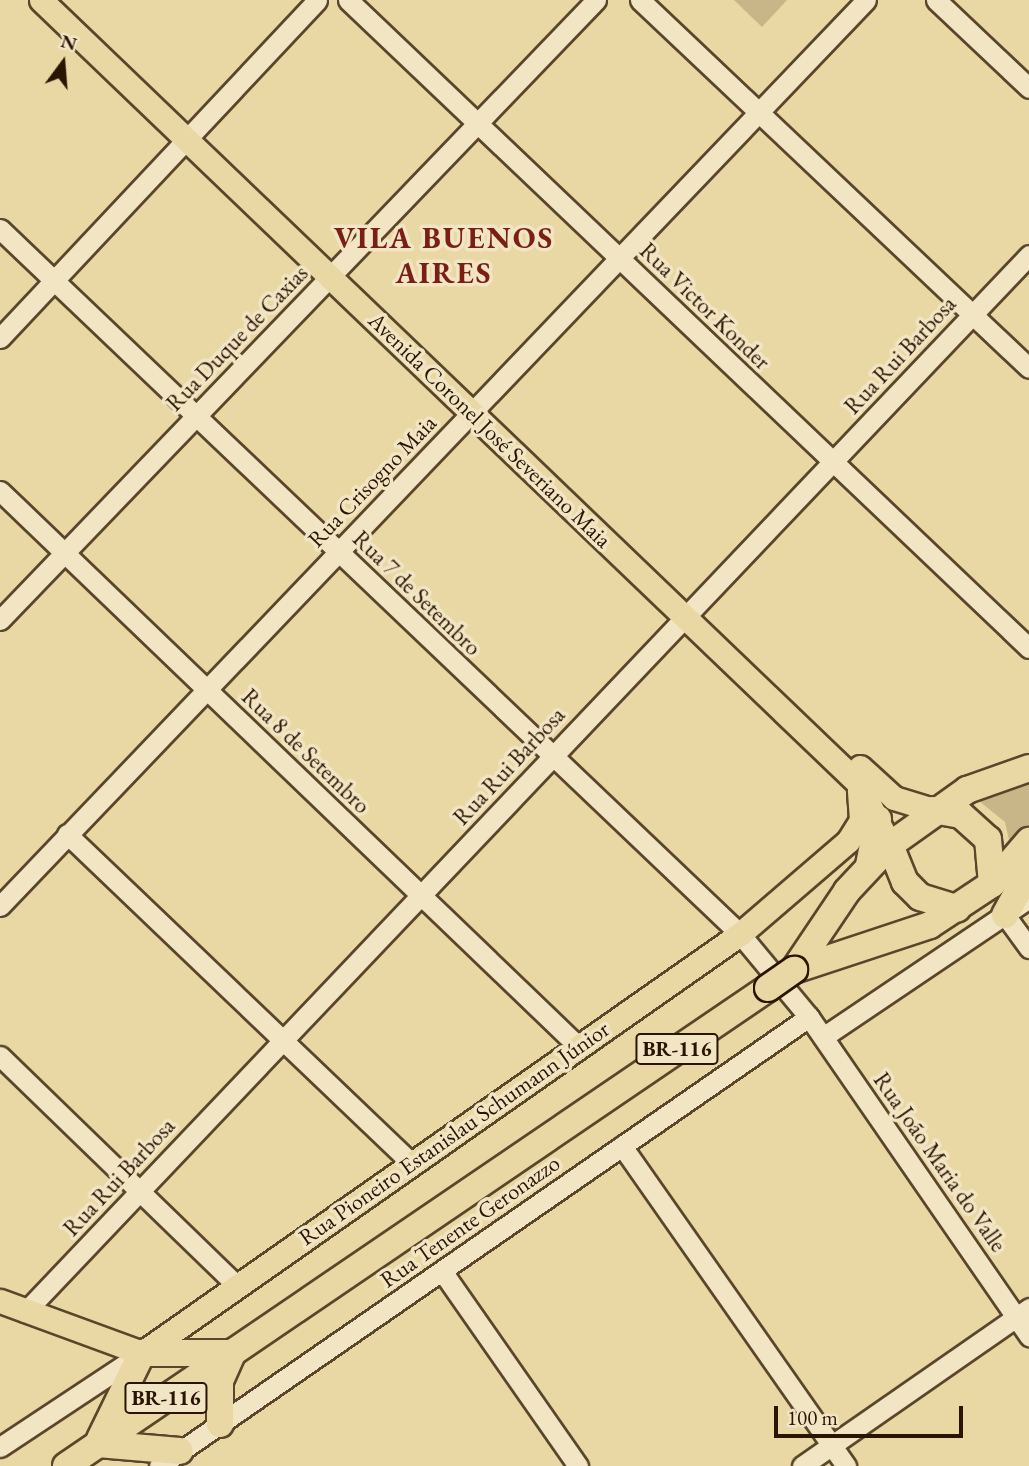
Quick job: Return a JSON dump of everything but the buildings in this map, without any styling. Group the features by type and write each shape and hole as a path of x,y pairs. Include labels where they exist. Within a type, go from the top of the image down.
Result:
{"highway":[{"name":"BR-116","path":"794,970 869,865 890,845 933,810 1029,768"},
{"path":"933,810 961,815 988,839 992,884"},
{"path":"869,865 878,820"},
{"name":"BR-116","path":"66,1466 794,970 930,925 992,884 1029,841"},
{"path":"890,845 905,882 920,897 957,908"},
{"path":"1005,915 1029,871"},
{"path":"169,1459 98,1444 142,1353 233,1352 220,1381 220,1424"}],"main road":[{"name":"Avenida Coronel José Severiano Maia","path":"41,0 191,133"},
{"name":"Avenida Coronel José Severiano Maia","path":"63,0 191,133 690,612 879,786 904,803 933,810"},
{"name":"Avenida Coronel José Severiano Maia","path":"690,612 859,784 890,845"},
{"name":"Rua Pioneiro Estanislau Schumann Júnior","path":"142,1353 740,934 848,841 861,820 859,784"},
{"path":"0,1301 142,1353"}],"street":[{"path":"0,338 317,0"},
{"name":"Rua Victor Konder","path":"348,0 1029,648"},
{"name":"Rua Duque de Caxias","path":"0,620 596,0"},
{"path":"640,0 1029,368"},
{"name":"Rua Crisogno Maia","path":"0,906 866,0"},
{"path":"936,0 1029,88"},
{"name":"Rua 7 de Setembro","path":"0,229 740,934 810,1017"},
{"name":"Rua Rui Barbosa","path":"25,1312 1029,255"},
{"name":"Rua 8 de Setembro","path":"0,491 578,1046"},
{"path":"67,834 410,1163"},
{"path":"823,1037 1029,898"},
{"path":"1005,915 1029,948"},
{"name":"Rua João Maria do Valle","path":"810,1017 1023,1312 1029,1336"},
{"name":"Rua Tenente Geronazzo","path":"169,1459 810,1017"},
{"path":"0,1056 237,1286"},
{"path":"622,1146 846,1466"},
{"path":"442,1270 578,1466"},
{"path":"802,1466 1023,1312"},
{"name":"Rua Pioneiro Estanislau Schumann Júnior","path":"0,1447 142,1353"}],"shaded area":[{"path":"734,0 787,0 762,27"},
{"path":"1029,779 1029,826 1011,849 1005,822 974,797"}],"district":[{"name":"VILA BUENOS AIRES","path":"444,255"}]}
